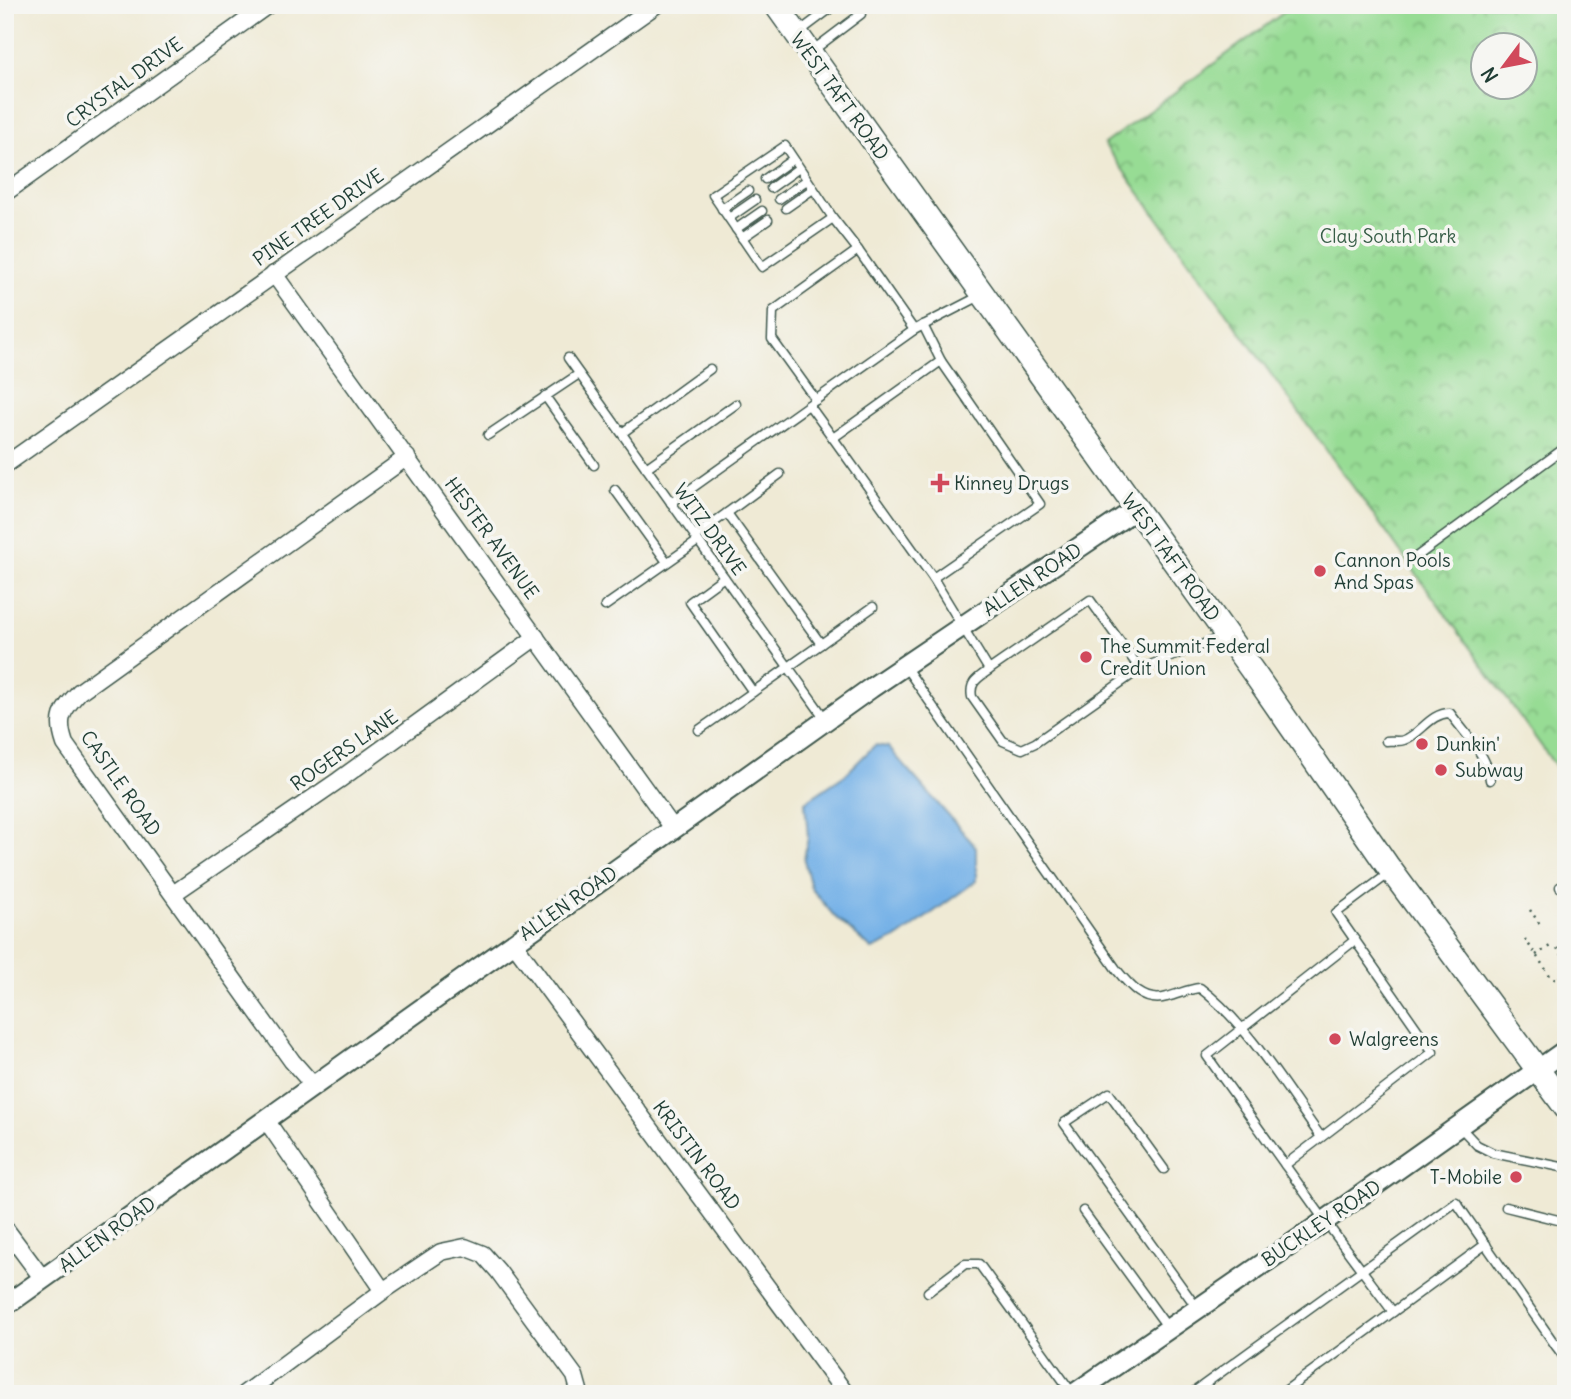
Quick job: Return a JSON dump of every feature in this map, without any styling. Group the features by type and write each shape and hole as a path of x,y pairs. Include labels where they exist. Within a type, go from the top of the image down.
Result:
{"main road":[{"name":"WEST TAFT ROAD","path":"776,5 1227,635 1391,871 1566,1108"}],"street":[{"name":"CRYSTAL DRIVE","path":"5,193 268,5"},
{"name":"PINE TREE DRIVE","path":"5,465 656,5"},
{"name":"HESTER AVENUE","path":"274,274 673,828"},
{"name":"CASTLE ROAD","path":"313,1086 292,1061 65,744 60,728 63,710 79,692 407,457"},
{"name":"ALLEN ROAD","path":"5,1306 904,665 1136,509"},
{"name":"ROGERS LANE","path":"173,894 339,780 537,637"},
{"name":"KRISTIN ROAD","path":"513,942 846,1394"},
{"name":"BUCKLEY ROAD","path":"1074,1394 1325,1221 1566,1049"},
{"path":"266,1120 383,1291"},
{"path":"5,1228 43,1279"},
{"path":"244,1394 383,1291 441,1252 465,1247 483,1254 498,1271 575,1376 580,1394"}],"lane":[{"path":"803,43 835,5"},
{"path":"803,43 861,14 860,5"},
{"path":"832,218 762,267 713,195 785,146 832,218 914,330"},
{"path":"765,179 793,159"},
{"path":"771,188 799,168"},
{"path":"779,199 807,180"},
{"path":"786,208 813,189"},
{"path":"722,209 748,191"},
{"path":"729,218 755,200"},
{"path":"736,229 762,211"},
{"path":"742,238 768,220"},
{"path":"858,250 773,311 772,339 833,438 933,578 989,670"},
{"path":"671,503 914,330 983,295"},
{"path":"923,325 941,362 1040,504 933,578"},
{"name":"WITZ DRIVE","path":"568,358 826,720"},
{"path":"833,438 941,362"},
{"path":"622,433 710,369"},
{"path":"488,435 579,374"},
{"path":"545,396 594,465"},
{"path":"646,468 736,404"},
{"path":"1412,560 1566,447"},
{"path":"606,606 780,474"},
{"path":"615,490 667,562"},
{"path":"727,513 821,644"},
{"path":"724,577 690,602 753,692"},
{"path":"1140,669 1090,600 974,680 970,689 972,697 1003,741 1022,749 1035,743 1140,669 1227,635"},
{"path":"699,730 873,607"},
{"path":"904,665 1116,969 1133,989 1148,998 1164,999 1189,989 1200,988 1218,1002 1321,1137"},
{"path":"1386,741 1404,740 1443,713 1450,713 1489,769 1490,780"},
{"path":"1285,1165 1433,1052 1336,913 1391,871"},
{"path":"1354,940 1207,1056 1393,1312"},
{"path":"1164,1169 1109,1093 1065,1123 1197,1308"},
{"path":"1459,1126 1477,1144 1493,1153 1566,1168"},
{"path":"1191,1394 1456,1202 1566,1360"},
{"path":"1506,1207 1566,1223"},
{"path":"1083,1211 1168,1328"},
{"path":"1281,1394 1486,1244"},
{"path":"928,1292 965,1264 979,1264 1074,1394"},
{"path":"1556,1346 1566,1339"}],"path":[{"path":"1530,909 1542,927"},
{"path":"1525,939 1550,977 1556,979 1566,972"},
{"path":"1536,955 1550,946"},
{"path":"1557,948 1566,960"}],"green space":[{"name":"Clay South Park","path":"1294,5 1566,5 1566,780 1104,144"}],"water":[{"path":"875,745 888,747 976,847 976,881 899,937 872,949 835,917 811,888 804,860 808,837 805,802 845,775"}],"place":[{"name":"Kinney Drugs","path":"940,483"},
{"name":"Cannon Pools And Spas","path":"1320,571"},
{"name":"The Summit Federal Credit Union","path":"1086,657"},
{"name":"Dunkin'","path":"1422,744"},
{"name":"Subway","path":"1441,770"},
{"name":"Walgreens","path":"1335,1039"},
{"name":"T-Mobile","path":"1516,1177"}]}
